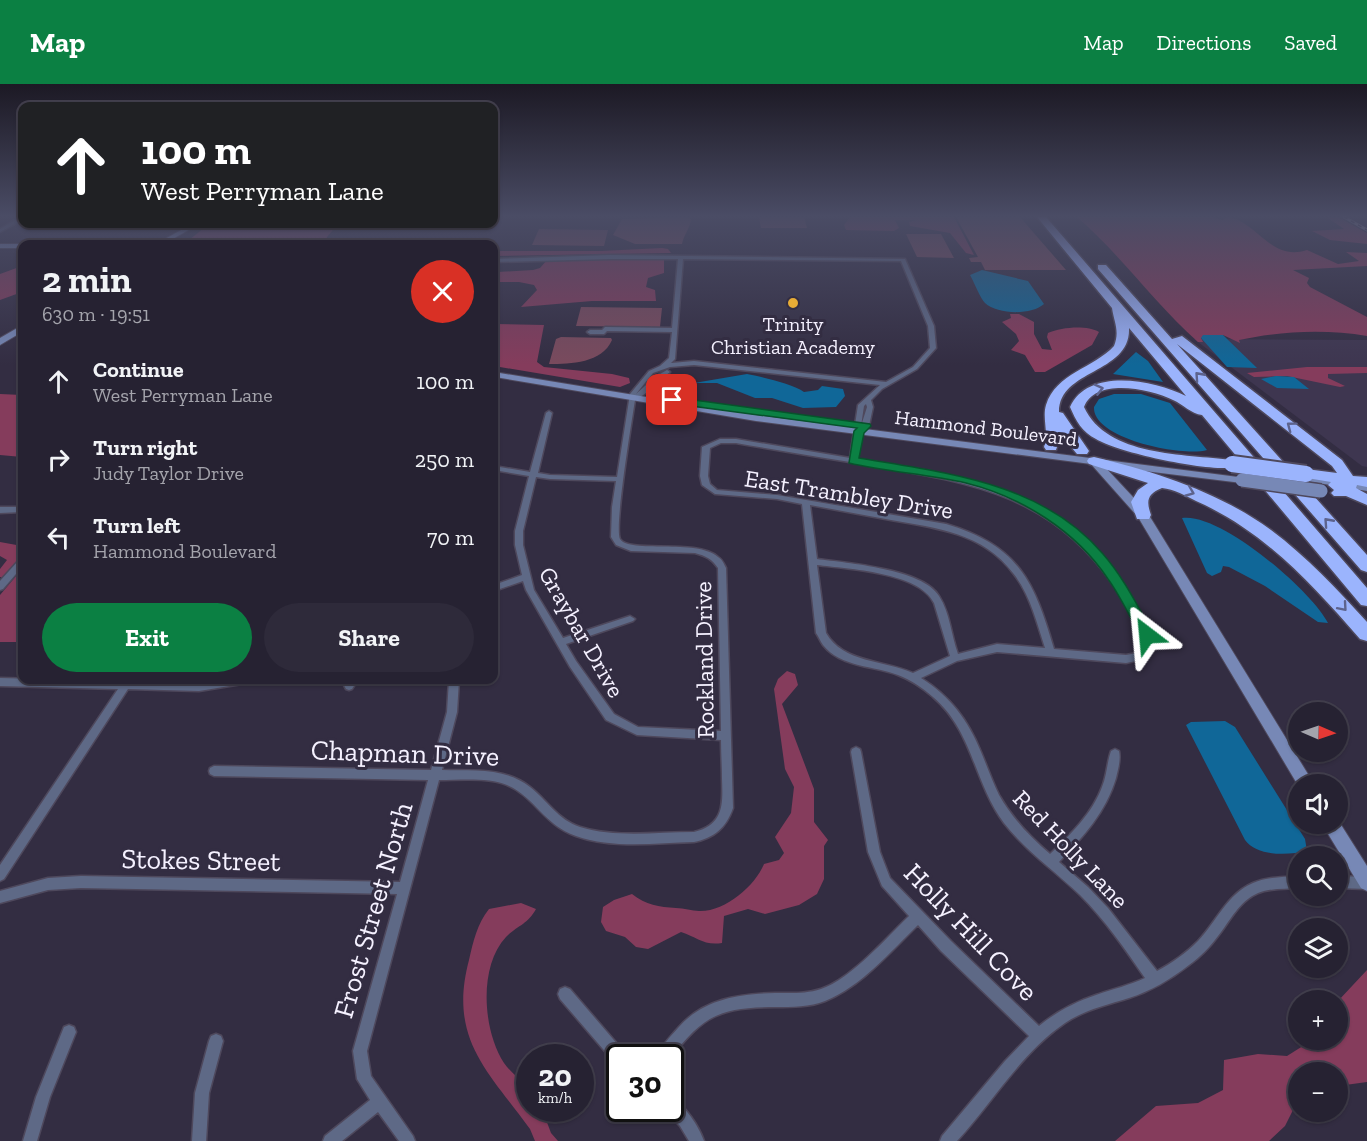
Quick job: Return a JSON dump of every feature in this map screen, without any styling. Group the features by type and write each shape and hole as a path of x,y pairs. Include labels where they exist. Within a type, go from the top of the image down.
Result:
{"highway":[{"path":"1085,266 1239,467 1367,600"},
{"path":"1101,266 1367,566"},
{"path":"1051,447 1057,432 1052,412 1053,402 1068,383 1112,358 1123,341 1122,320 1101,291 1098,281"},
{"path":"1119,286 1190,349 1336,463 1358,488"},
{"path":"1239,467 1199,410 1170,394 1143,387 1110,386 1086,393 1078,403 1078,412 1086,423 1100,435 1127,448 1239,467 1307,476 1358,488"},
{"path":"1057,399 1061,424 1086,457 1167,483 1226,509 1272,538 1304,565 1367,634"},
{"path":"1143,515 1138,502 1143,493 1154,485 1167,483"},
{"path":"1324,486 1358,488"}],"street":[{"path":"663,367 672,358 680,266"},
{"path":"906,266 931,326 934,341 926,357 868,400 870,407 860,427 853,460 958,478 1005,492 1058,520 1090,548 1114,578 1143,628 1148,645 1139,657 1126,659 997,648 955,658 913,677"},
{"path":"590,332 604,332 604,329 674,330"},
{"path":"0,342 18,331"},
{"path":"672,358 685,364"},
{"path":"636,396 651,372 663,367 685,364 747,367 888,384"},
{"path":"636,396 666,372 683,368 747,367"},
{"name":"Hammond Boulevard","path":"498,375 636,396 1086,457 1239,467 1324,486"},
{"name":"Rockland Drive","path":"636,396 627,423 615,537 619,543 638,550 700,550 711,554 720,562 728,806 716,827"},
{"name":"Graybar Drive","path":"549,413 519,531 519,545 530,590 600,706 610,717 627,728 665,734 726,736"},
{"name":"Hammond Boulevard","path":"860,427 1051,447 1086,457"},
{"name":"East Trambley Drive","path":"853,460 736,441 715,442 706,447 704,476 706,485 711,490 727,495 777,497 806,502 946,527 981,539 1006,556 1017,569 1050,651"},
{"path":"1086,457 1143,515 1177,569 1192,600"},
{"path":"1086,457 1192,600 1300,774"},
{"path":"498,469 533,474 620,479"},
{"path":"1307,476 1324,486"},
{"name":"Red Holly Lane","path":"806,502 821,633 826,643 842,654 888,667 913,677 938,695 959,716 972,738 996,802 1018,831 1108,916 1155,980"},
{"path":"0,510 18,510"},
{"path":"812,561 906,578 926,586 936,600 955,658"},
{"path":"0,587 18,567"},
{"path":"498,587 526,577"},
{"path":"561,642 630,620"},
{"path":"0,682 18,683"},
{"path":"62,684 199,687 217,684"},
{"name":"Frost Street North","path":"408,1141 364,1079 360,1051 436,775 452,712 454,684"},
{"path":"0,875 125,686"},
{"name":"Holly Hill Cove","path":"856,752 876,861 894,893 1039,1036"},
{"path":"1051,862 1097,812 1109,787 1115,754"},
{"name":"Chapman Drive","path":"214,771 495,777 514,782 528,790 566,826 590,834 694,837 706,834 716,827"},
{"path":"1337,834 1367,882"},
{"name":"Stokes Street","path":"0,897 48,884 81,882 404,888"},
{"path":"1348,882 1367,882"},
{"path":"947,1141 1039,1036 1076,1008 1155,980 1202,947 1241,895 1261,884 1288,883"},
{"path":"675,1044 694,1021 720,1004 748,1000 807,999 837,989 917,916"},
{"path":"565,994 608,1044"},
{"path":"30,1141 43,1097 69,1032"},
{"path":"199,1141 202,1093 216,1041"},
{"path":"330,1141 379,1102"},
{"path":"684,1120 697,1141"}],"shaded area":[{"path":"664,266 664,273 648,278 646,287 655,290 656,301 592,301 521,307 537,290 534,285 498,282 498,272 540,268"},
{"path":"983,266 1063,266 1066,270 985,270"},
{"path":"1126,266 1361,266 1293,270 1309,278 1307,283 1310,287 1367,317 1367,336 1335,332 1303,332 1255,337 1239,340 1240,343 1223,335 1201,338 1203,342 1198,342"},
{"path":"18,267 18,293 0,300 0,274"},
{"path":"581,307 662,308 660,327 576,326"},
{"path":"1010,314 1019,314 1034,322 1034,334 1042,349 1052,350 1047,337 1048,333 1054,331 1081,328 1099,332 1092,345 1045,372 1035,372 1025,355 1011,350 1019,341 1016,334 1002,322 1011,318"},
{"path":"498,324 544,325 537,362 544,367 629,378 630,383 620,387 498,367"},
{"path":"561,337 611,338 612,340 607,348 593,358 585,361 549,364 556,339"},
{"path":"1194,339 1367,340 1367,467 1362,466"},
{"path":"1307,367 1367,367 1367,373 1328,374 1328,378 1345,386 1340,387 1287,376 1254,377 1247,373"},
{"path":"0,394 18,395 18,457 0,455"},
{"path":"0,542 18,545 18,562 4,578 0,577 0,569 7,560 0,556"},
{"path":"18,574 18,642 0,642 0,595"},
{"path":"787,671 795,674 798,685 782,704 814,789 814,822 828,840 824,846 824,879 817,894 799,905 765,914 748,909 724,916 722,943 705,942 681,932 648,949 636,947 625,937 606,931 601,922 603,907 614,900 632,894 642,901 658,906 696,911 709,910 738,896 754,881 764,864 779,860 784,853 775,837 791,813 794,787 785,769 774,689 778,679"},
{"path":"521,903 536,909 526,922 506,937 497,950 488,982 488,1017 497,1050 504,1063 516,1076 516,1110 476,1052 468,1033 464,1012 464,988 469,960 478,927 489,909"},
{"path":"1367,970 1367,1082 1348,1085 1348,1062 1288,1062 1288,1120 1285,1126 1269,1141 1115,1141 1156,1106 1198,1103 1223,1090 1224,1060 1258,1054 1287,1056 1296,1050 1348,1050 1348,990"},
{"path":"525,1122 547,1122 551,1133 558,1141 535,1141"}],"water":[{"path":"982,270 1028,281 1044,304 1039,308 1023,312 998,310 991,307 983,301 970,275"},
{"path":"1203,335 1223,335 1257,368 1227,367 1201,338"},
{"path":"1136,352 1148,361 1163,382 1113,374"},
{"path":"747,374 785,384 804,392 818,390 822,386 843,389 845,396 836,407 803,408 772,398 755,398 717,383 694,383"},
{"path":"1276,376 1294,377 1309,389 1277,388 1261,379"},
{"path":"1114,394 1141,394 1170,403 1207,450 1179,451 1160,448 1123,437 1107,428 1097,418 1094,407 1099,399"},
{"path":"1182,518 1198,519 1218,527 1263,556 1303,592 1328,623 1318,622 1265,586 1229,567 1223,566 1221,572 1212,576 1207,573"},
{"path":"1225,721 1235,727 1288,812 1288,834 1302,834 1306,846 1288,846 1288,853 1283,854 1265,852 1250,846 1186,725 1191,722"}],"place":[{"name":"Trinity Christian Academy","path":"793,303"}],"route":[{"path":"672,400 866,426 859,431 853,460 970,481 1020,498 1058,520 1097,555 1114,578 1147,635"}]}
